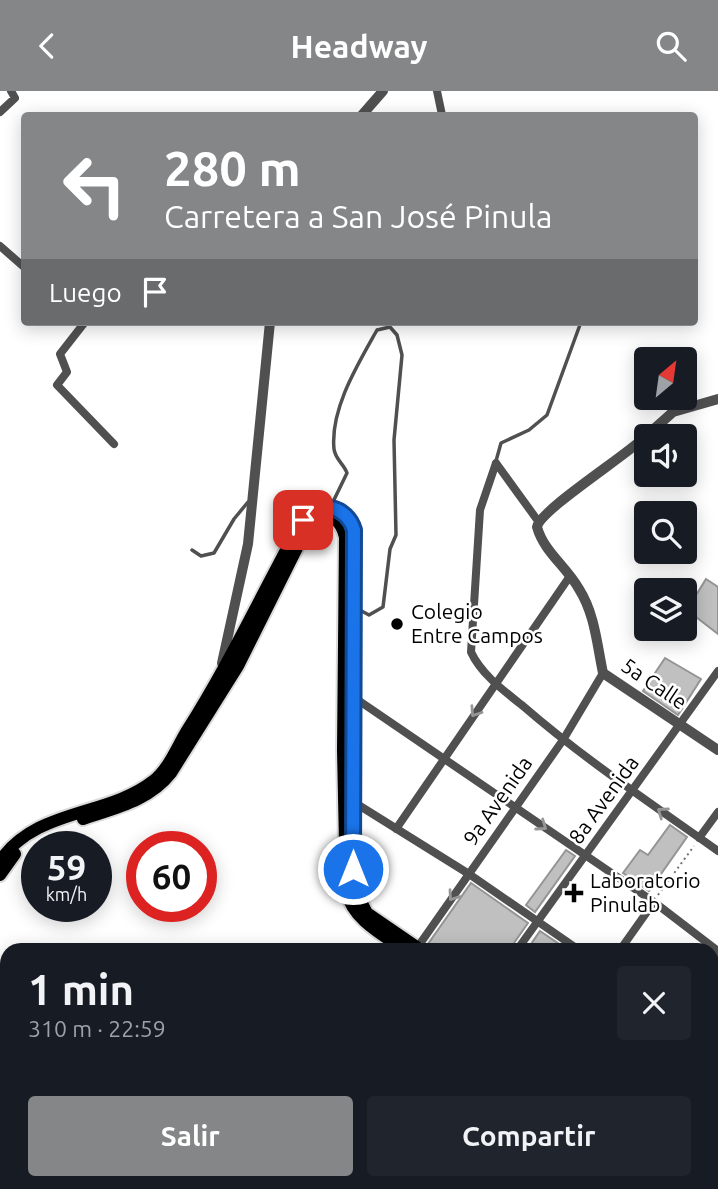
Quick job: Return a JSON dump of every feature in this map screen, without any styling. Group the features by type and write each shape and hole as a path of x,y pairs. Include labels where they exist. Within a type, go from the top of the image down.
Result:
{"main road":[{"path":"0,861 11,846 34,830 152,782 162,772 217,684 304,517 316,510 330,507 345,514 353,526 354,605 348,694 345,886 354,911 405,943"},
{"path":"0,875 18,851 33,839 138,800 167,778 239,666 309,523 322,516 337,520 345,537 355,893 364,910 377,925"}],"street":[{"path":"0,112 15,98 11,91"},
{"path":"365,112 383,91"},
{"path":"437,91 441,112"},
{"path":"0,246 21,264"},
{"path":"82,326 60,354 67,372 57,385 114,444"},
{"path":"217,684 244,566 254,495 271,326"},
{"path":"660,424 673,412 718,399"},
{"path":"538,521 634,448"},
{"path":"496,463 538,521 541,543 570,576 592,617 603,673"},
{"path":"496,463 480,510 471,652 495,683 562,740 718,851"},
{"path":"396,829 570,576"},
{"name":"8a Avenida","path":"522,943 718,671"},
{"name":"5a Calle","path":"603,673 718,750"},
{"name":"9a Avenida","path":"418,943 562,740 603,673"},
{"path":"348,694 653,902 705,943"},
{"path":"352,801 468,874 569,943"},
{"path":"699,838 718,812"},
{"path":"625,943 653,902"}],"lane":[{"path":"496,463 496,453 501,443 529,430 547,415 580,326"},
{"path":"330,507 339,495 347,473 334,451 334,430 343,401 377,330 390,327 397,335 402,355 394,440 396,535 390,549 383,607 369,615 354,605"},
{"path":"192,550 201,556 214,553 234,519 254,495"}],"path":[{"path":"653,902 699,838"}],"building":[{"path":"706,579 718,587 718,634 697,618 697,594"},
{"path":"665,658 701,679 678,715 643,691"},
{"path":"670,825 687,837 649,891 623,873 640,850 648,855"},
{"path":"566,850 575,856 535,912 526,905"},
{"path":"471,883 528,923 514,943 429,943"},
{"path":"540,931 558,943 532,943"}],"place":[{"name":"Colegio Entre Campos","path":"397,624"},
{"name":"Laboratorio Pinulab","path":"574,893"}],"route":[{"path":"303,520 310,512 334,508 348,517 355,536 353,869"}]}
